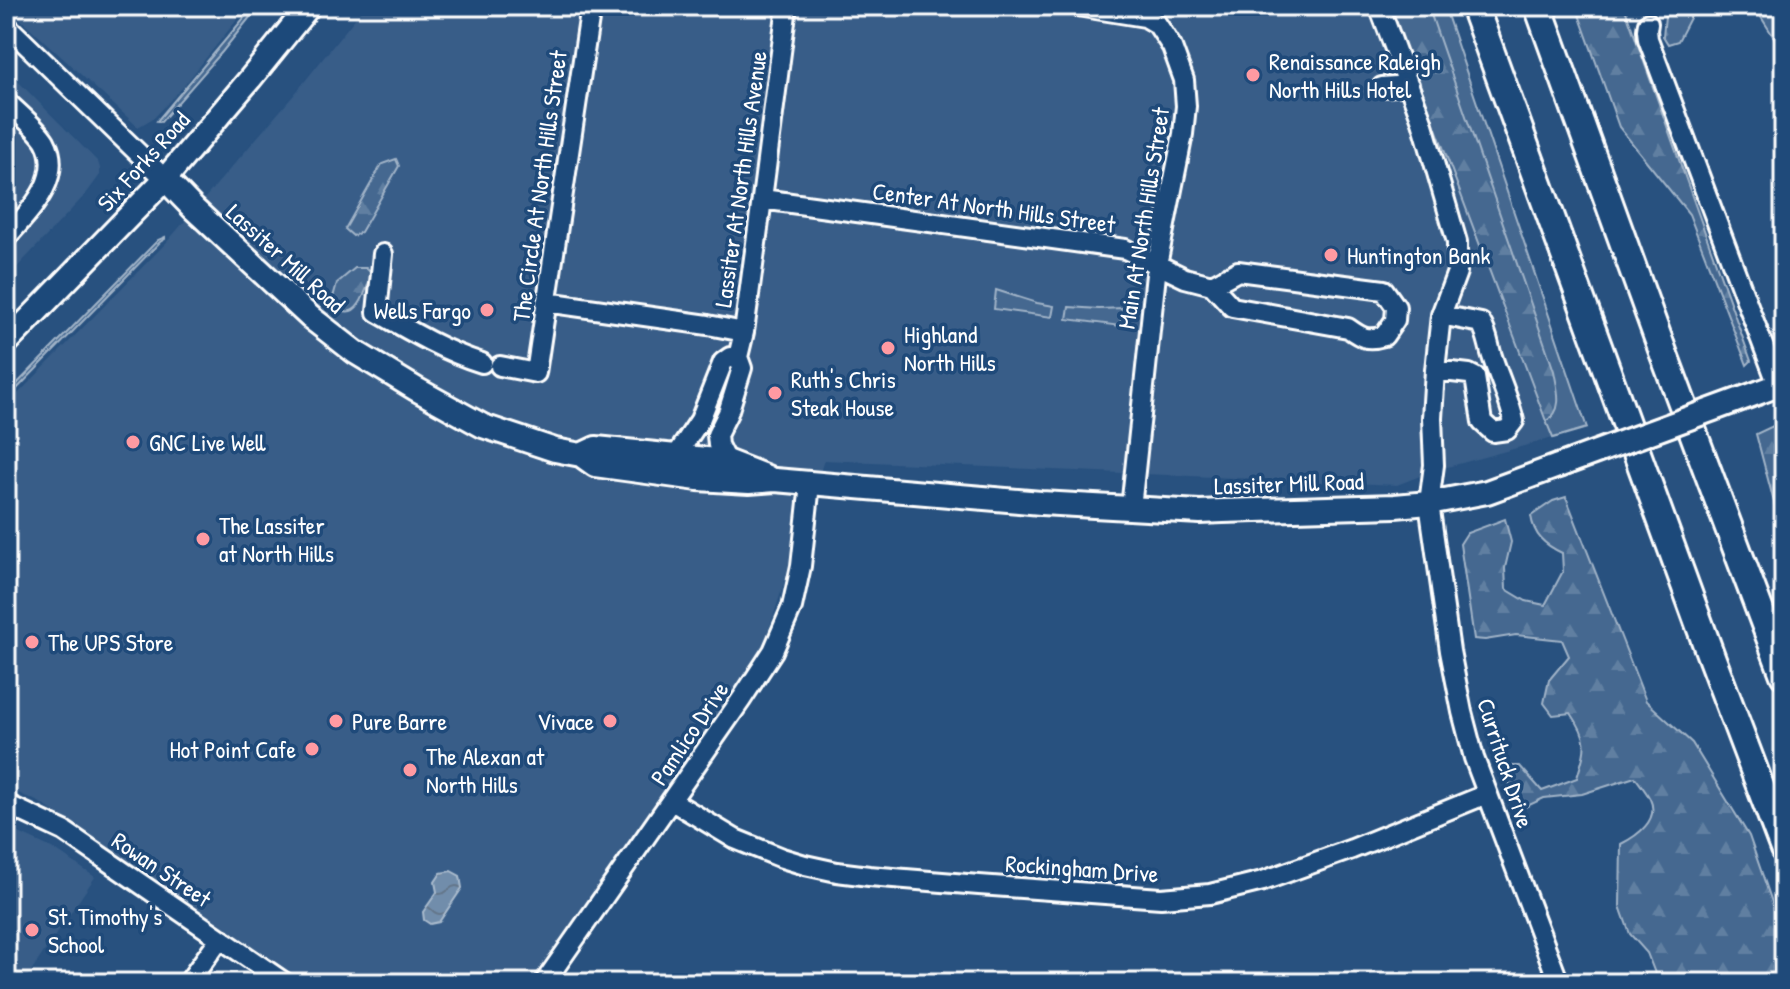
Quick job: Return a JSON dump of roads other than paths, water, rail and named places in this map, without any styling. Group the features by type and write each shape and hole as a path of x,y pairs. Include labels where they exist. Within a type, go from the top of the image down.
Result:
{"highway":[{"path":"1474,6 1784,849"},
{"path":"1538,6 1784,675"}],"main road":[{"name":"Six Forks Road","path":"6,343 165,179 309,6"},
{"name":"Lassiter Mill Road","path":"165,179 310,317 355,352 416,389 483,426 555,450 581,455 595,465 687,478 749,482 775,480 1131,508 1223,511 1429,503 1487,492 1774,387"},
{"name":"Lassiter Mill Road","path":"581,455 596,448 726,461 775,480"}],"street":[{"name":"The Circle At North Hills Street","path":"383,254 377,312 416,335 464,357 536,373 591,6"},
{"name":"Lassiter At North Hills Avenue","path":"726,461 717,435 728,413 742,368 738,357 744,332 787,6"},
{"name":"Main At North Hills Street","path":"1077,6 1145,17 1157,24 1172,47 1184,80 1186,106 1183,134 1157,265 1131,508"},
{"path":"1379,6 1422,121 1457,242 1457,272 1441,315 1435,370 1432,418 1434,465 1429,503"},
{"path":"1648,23 1648,39 1774,387"},
{"name":"Lassiter Mill Road","path":"6,25 165,179"},
{"path":"1382,87 1409,85"},
{"path":"6,101 44,138 49,152 49,173 40,199 6,238"},
{"name":"Center At North Hills Street","path":"762,199 1125,249 1185,278 1212,285 1232,307 1348,328 1362,338 1384,336 1395,320 1396,307 1384,290 1238,271 1212,285"},
{"path":"546,302 744,332"},
{"path":"1435,370 1475,377 1482,422 1493,432 1507,430 1514,421 1481,323 1441,315"},
{"name":"Lassiter At North Hills Avenue","path":"676,456 700,420 723,362 730,357 738,357"},
{"name":"Pamlico Drive","path":"544,983 773,651 792,607 801,566 810,484"},
{"name":"Currituck Drive","path":"1429,503 1450,651 1474,758 1559,983"},
{"name":"Rockingham Drive","path":"672,801 735,839 782,858 837,872 1161,898 1210,894 1263,881 1366,844 1487,794"},
{"name":"Rowan Street","path":"6,804 64,831 285,983"},
{"path":"188,983 220,938"}],"water":[{"path":"451,871 460,876 462,888 439,922 430,924 424,920 423,912 437,892 435,882 441,873"}],"place":[{"name":"Renaissance Raleigh North Hills Hotel","path":"1253,75"},
{"name":"Huntington Bank","path":"1331,255"},
{"name":"Wells Fargo","path":"487,310"},
{"name":"Highland North Hills","path":"888,348"},
{"name":"Ruth's Chris Steak House","path":"775,393"},
{"name":"GNC Live Well","path":"133,442"},
{"name":"The Lassiter at North Hills","path":"203,539"},
{"name":"The UPS Store","path":"32,642"},
{"name":"Pure Barre","path":"336,721"},
{"name":"Vivace","path":"610,721"},
{"name":"Hot Point Cafe","path":"312,749"},
{"name":"The Alexan at North Hills","path":"410,770"},
{"name":"St. Timothy's School","path":"32,930"}]}
